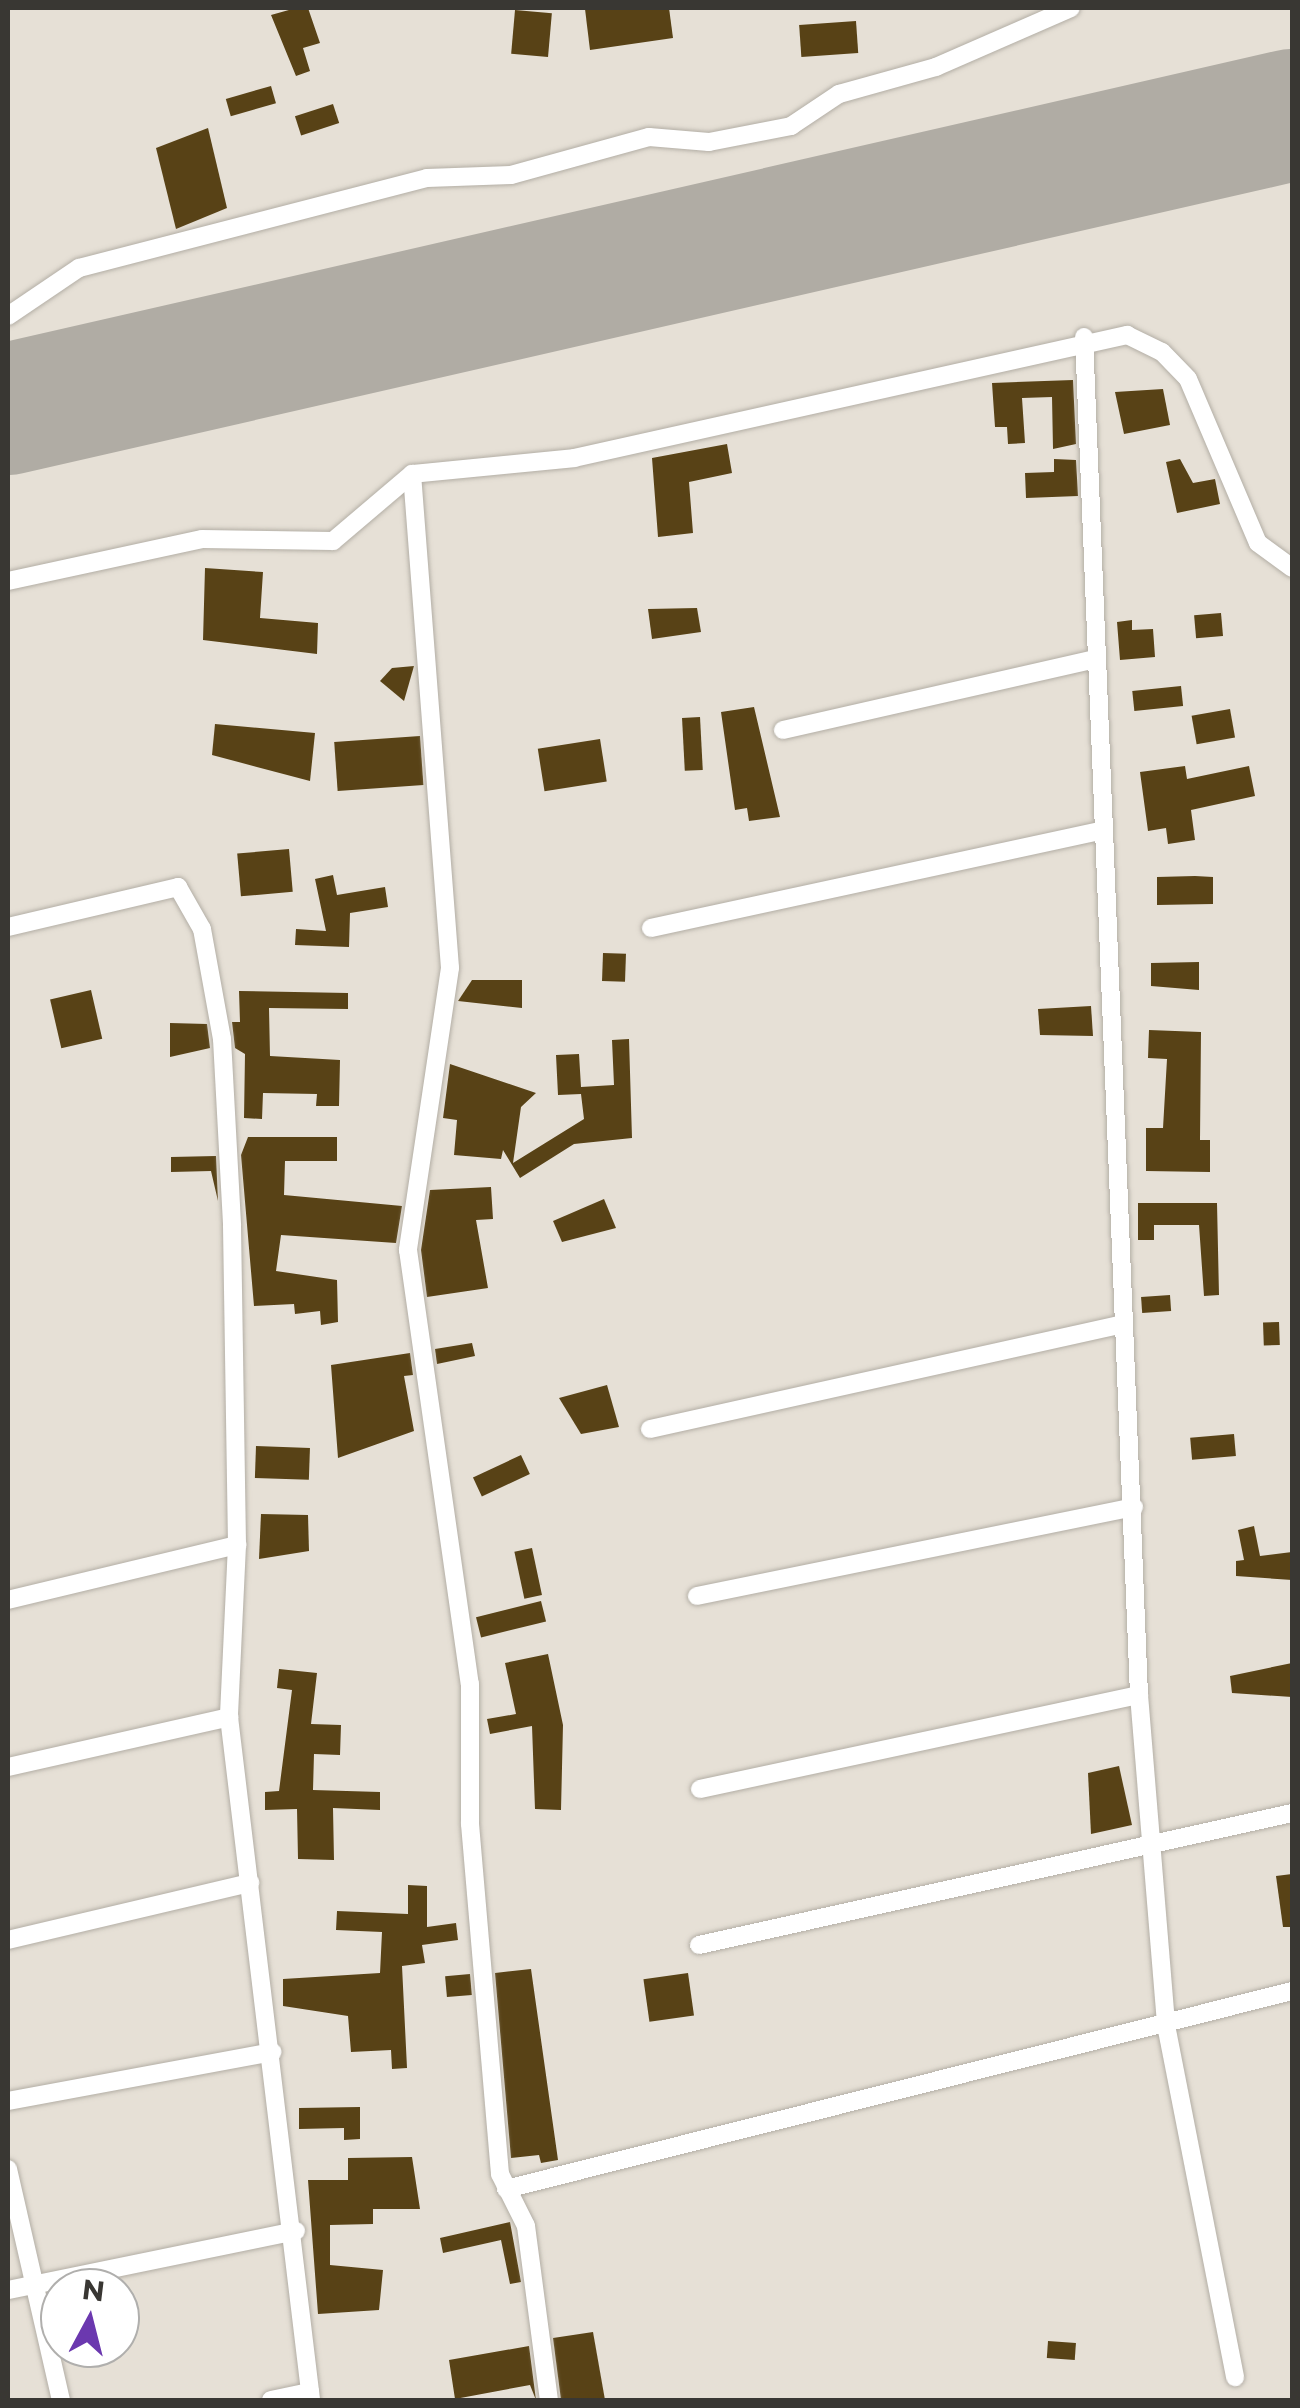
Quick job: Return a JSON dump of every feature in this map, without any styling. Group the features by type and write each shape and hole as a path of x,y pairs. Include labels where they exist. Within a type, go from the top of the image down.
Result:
{"street":[{"path":"8,316 80,268 427,178 511,174 648,138 709,142 791,126 839,94 936,66 1071,8"},
{"path":"8,582 202,540 333,541 412,474 574,458 1084,337 1126,335 1162,352 1188,379 1258,543 1292,568"},
{"path":"1084,337 1139,1695 1156,1848 1166,2025 1235,2377"},
{"path":"412,474 450,968 408,1250 468,1664 470,1824 506,2188 526,2226 549,2400"},
{"path":"784,730 1096,660"},
{"path":"651,928 1103,830"},
{"path":"8,928 178,887 190,896 222,1039 237,1545 230,1717 296,2230 310,2396 271,2400"},
{"path":"650,1429 1122,1324"},
{"path":"696,1596 1134,1507"},
{"path":"8,1600 237,1545"},
{"path":"700,1788 1139,1695"},
{"path":"8,1767 230,1717"},
{"path":"699,1946 1156,1848 1292,1813"},
{"path":"8,1940 250,1883"},
{"path":"506,2188 1292,1991"},
{"path":"8,2101 273,2052"},
{"path":"8,2169 61,2400"},
{"path":"8,2290 296,2230"}],"building":[{"path":"308,8 320,43 303,48 310,71 296,76 271,15"},
{"path":"669,8 673,38 590,50 585,9"},
{"path":"515,10 552,13 548,57 511,54"},
{"path":"856,21 858,53 801,57 799,25"},
{"path":"271,86 276,103 231,116 226,99"},
{"path":"333,104 339,123 301,135 295,116"},
{"path":"208,128 227,208 176,229 156,148"},
{"path":"1073,380 1076,444 1053,449 1052,397 1022,398 1025,443 1008,444 1007,427 995,427 992,383"},
{"path":"1163,389 1170,425 1124,434 1115,392"},
{"path":"727,444 732,473 689,482 693,533 658,537 652,458"},
{"path":"1054,459 1076,460 1078,496 1026,498 1025,473 1054,472"},
{"path":"1180,459 1193,483 1215,479 1220,504 1177,513 1166,462"},
{"path":"205,568 263,572 260,618 318,623 317,654 203,640"},
{"path":"697,608 701,632 652,639 648,609"},
{"path":"1221,613 1223,636 1196,638 1194,615"},
{"path":"1132,620 1132,630 1153,629 1155,657 1120,660 1117,622"},
{"path":"414,666 404,701 380,681 392,668"},
{"path":"1181,686 1183,706 1134,711 1132,691"},
{"path":"754,707 780,817 749,821 747,808 735,810 721,712"},
{"path":"1230,709 1235,738 1197,744 1192,716"},
{"path":"700,717 703,770 685,771 682,718"},
{"path":"215,724 315,733 310,781 212,755"},
{"path":"420,736 423,785 338,791 334,742"},
{"path":"600,739 607,781 545,791 538,749"},
{"path":"1185,766 1187,779 1249,766 1255,796 1191,810 1195,840 1168,844 1166,828 1148,831 1140,772"},
{"path":"289,849 293,892 241,896 237,854"},
{"path":"333,875 337,895 385,887 388,907 350,913 349,947 295,945 296,929 326,931 315,879"},
{"path":"1157,877 1213,877 1213,904 1157,905"},
{"path":"603,953 626,954 625,982 602,981"},
{"path":"1199,962 1199,990 1151,986 1151,963"},
{"path":"472,980 522,980 522,1008 458,1001"},
{"path":"91,990 102,1039 61,1048 50,999"},
{"path":"239,991 348,993 348,1009 269,1008 270,1056 340,1060 339,1106 316,1106 317,1094 263,1093 262,1119 244,1118 245,1054 235,1048 232,1022 240,1022"},
{"path":"1091,1006 1093,1036 1040,1035 1038,1009"},
{"path":"170,1023 207,1024 210,1048 170,1057"},
{"path":"1149,1030 1201,1032 1200,1140 1210,1140 1210,1172 1146,1171 1146,1128 1163,1128 1167,1059 1148,1058"},
{"path":"629,1039 632,1138 574,1144 520,1178 503,1150 501,1159 454,1155 457,1120 443,1118 450,1064 536,1093 521,1107 513,1163 584,1119 581,1094 558,1095 556,1055 579,1054 581,1087 614,1085 612,1040"},
{"path":"248,1137 337,1137 337,1161 285,1161 284,1195 402,1206 396,1243 281,1235 276,1271 337,1280 338,1322 321,1325 320,1311 295,1314 294,1304 254,1306 241,1155"},
{"path":"216,1156 218,1201 211,1171 171,1172 171,1157"},
{"path":"491,1187 493,1219 476,1220 488,1288 427,1297 421,1250 430,1190"},
{"path":"604,1199 616,1228 562,1242 553,1221"},
{"path":"1138,1203 1217,1203 1219,1295 1204,1296 1199,1225 1154,1225 1154,1240 1138,1240"},
{"path":"1170,1295 1171,1311 1142,1313 1141,1297"},
{"path":"1279,1322 1280,1345 1264,1346 1263,1323"},
{"path":"472,1343 475,1356 437,1364 435,1349"},
{"path":"410,1353 413,1375 404,1376 414,1431 338,1458 331,1365"},
{"path":"607,1385 619,1427 581,1434 559,1398"},
{"path":"1234,1434 1236,1456 1192,1460 1190,1438"},
{"path":"256,1446 310,1448 309,1480 255,1478"},
{"path":"521,1455 530,1474 482,1496 473,1477"},
{"path":"261,1514 308,1515 309,1551 259,1559"},
{"path":"1254,1526 1260,1556 1292,1552 1292,1580 1236,1576 1236,1561 1244,1560 1238,1530"},
{"path":"532,1548 542,1595 524,1599 514,1552"},
{"path":"541,1601 546,1621 481,1638 476,1617"},
{"path":"548,1654 563,1725 561,1810 535,1809 532,1726 490,1734 487,1719 516,1714 505,1663"},
{"path":"1292,1663 1292,1697 1232,1693 1230,1676"},
{"path":"279,1669 317,1673 311,1724 341,1725 340,1755 314,1754 313,1790 380,1792 380,1810 333,1808 334,1860 298,1859 297,1809 265,1810 265,1792 279,1791 292,1690 277,1688"},
{"path":"1119,1766 1132,1825 1091,1834 1088,1773"},
{"path":"1292,1874 1292,1927 1283,1927 1276,1876"},
{"path":"408,1885 427,1886 427,1927 456,1923 458,1940 422,1945 425,1963 402,1966 407,2068 392,2069 391,2050 351,2052 348,2016 283,2006 283,1979 380,1973 382,1932 336,1930 337,1911 408,1914"},
{"path":"531,1969 558,2160 541,2163 539,2155 511,2158 495,1973"},
{"path":"688,1973 694,2016 649,2022 643,1979"},
{"path":"470,1974 472,1995 447,1997 445,1976"},
{"path":"360,2107 360,2139 344,2140 344,2128 299,2129 299,2108"},
{"path":"412,2157 420,2209 373,2209 373,2224 330,2225 330,2265 383,2270 379,2310 318,2314 308,2180 348,2180 348,2158"},
{"path":"510,2222 521,2282 510,2284 501,2240 443,2253 440,2238"},
{"path":"593,2332 605,2400 561,2400 553,2338"},
{"path":"1048,2341 1076,2343 1075,2360 1047,2358"},
{"path":"529,2346 536,2400 530,2385 455,2399 449,2360"}],"runway":[{"path":"8,409 1292,115"}]}
